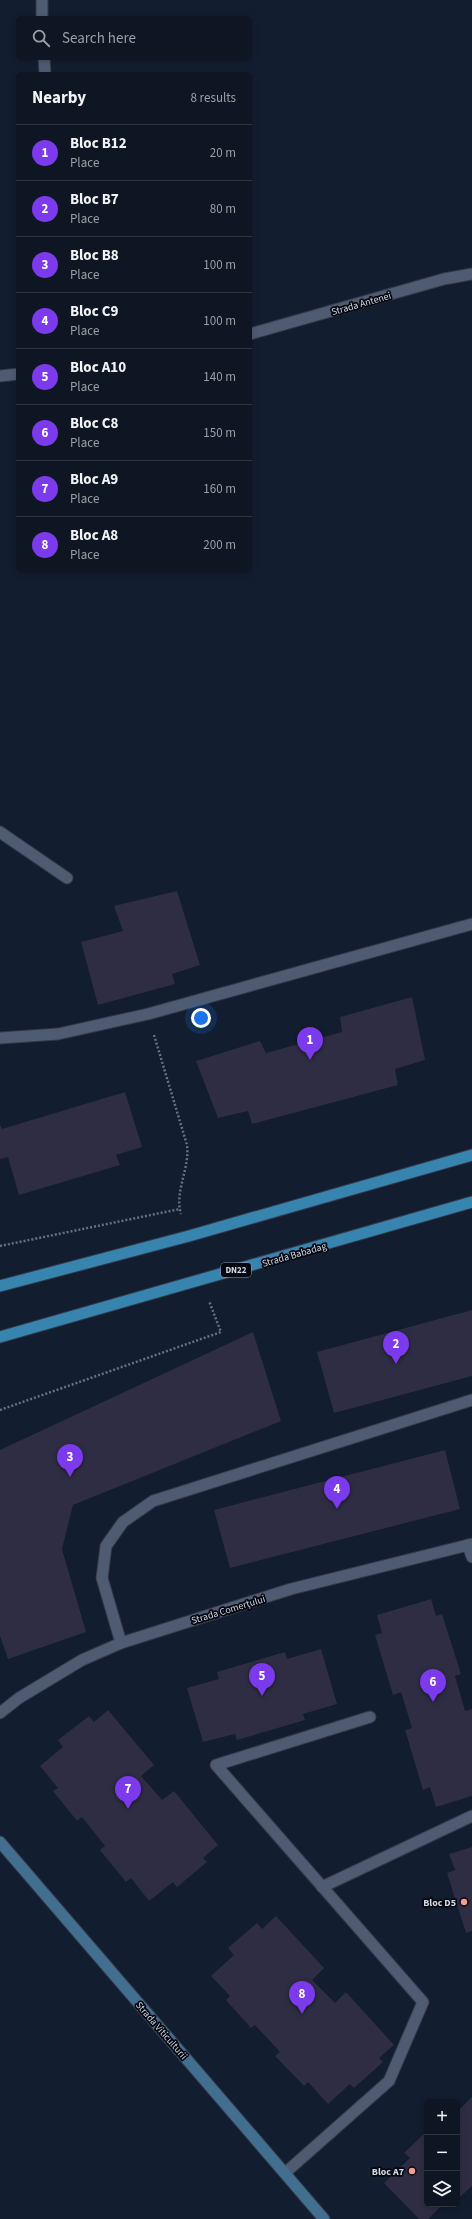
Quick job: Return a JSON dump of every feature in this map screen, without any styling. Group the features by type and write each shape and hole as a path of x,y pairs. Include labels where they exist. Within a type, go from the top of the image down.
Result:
{"main road":[{"path":"0,1286 189,1236 472,1154"},
{"name":"Strada Babadag","path":"0,1337 472,1202"},
{"name":"Strada Viticulturii","path":"0,1842 324,2219"}],"street":[{"path":"42,0 42,16"},
{"path":"44,60 45,72"},
{"name":"Strada Antenei","path":"252,333 444,279 472,274"},
{"path":"0,376 16,374"},
{"path":"0,832 67,878"},
{"path":"0,1038 58,1034 148,1014 472,924"},
{"path":"121,1643 102,1578 106,1546 123,1522 153,1501 472,1400"},
{"path":"470,1544 472,1557"},
{"name":"Strada Comerțului","path":"0,1713 19,1698 82,1660 121,1643 291,1589 470,1544"},
{"path":"285,2173 389,2081 422,2002 216,1765 370,1717"},
{"path":"322,1888 472,1816"}],"path":[{"path":"148,1014 187,1145 189,1159 181,1186 180,1209 189,1236"},
{"path":"0,1246 180,1209"},
{"path":"0,1410 221,1332 202,1280"}],"building":[{"path":"177,891 200,965 172,974 175,984 98,1005 81,942 123,931 114,906"},
{"path":"412,997 425,1060 395,1069 398,1085 252,1124 248,1111 218,1118 196,1061 260,1041 266,1053 342,1032 340,1017"},
{"path":"125,1092 142,1147 116,1155 120,1165 19,1195 8,1157 0,1159 0,1125 2,1129"},
{"path":"472,1310 472,1376 334,1413 317,1352"},
{"path":"253,1332 281,1421 73,1505 62,1549 86,1632 8,1659 0,1636 0,1450"},
{"path":"445,1450 460,1509 230,1568 214,1510"},
{"path":"431,1599 436,1616 442,1614 461,1674 455,1676 465,1711 472,1709 472,1796 436,1807 430,1787 423,1790 405,1730 412,1728 401,1692 393,1695 375,1635 382,1633 377,1615"},
{"path":"321,1649 337,1704 303,1714 305,1720 237,1740 235,1734 203,1742 187,1688 219,1679 217,1672 285,1652 287,1659"},
{"path":"108,1710 154,1765 141,1776 162,1800 174,1791 218,1845 203,1858 207,1862 177,1887 173,1882 149,1901 131,1878 126,1882 100,1850 105,1846 82,1817 77,1821 53,1791 58,1788 40,1766 63,1747 58,1740 89,1716 94,1722"},
{"name":"Bloc D5","path":"472,1847 472,1931 466,1933 447,1873 455,1870 449,1854"},
{"path":"276,1916 324,1968 312,1980 335,2003 346,1992 394,2045 379,2058 383,2062 354,2088 350,2084 328,2104 308,2082 304,2086 275,2056 280,2052 255,2025 251,2028 226,2000 230,1996 211,1976 234,1955 228,1948 257,1923 262,1929"},
{"path":"472,2097 472,2186 460,2197 460,2135 460,2109"},
{"name":"Bloc A7","path":"424,2134 424,2207 440,2207 428,2219 419,2219 384,2183 410,2158 404,2153"}],"place":[{"name":"Bloc B12","path":"310,1060"},
{"name":"Bloc B7","path":"396,1364"},
{"name":"Bloc B8","path":"70,1477"},
{"name":"Bloc C9","path":"337,1509"},
{"name":"Bloc A10","path":"262,1696"},
{"name":"Bloc C8","path":"433,1702"},
{"name":"Bloc A9","path":"128,1809"},
{"name":"Bloc D5","path":"464,1902"},
{"name":"Bloc A8","path":"302,2014"},
{"name":"Bloc A7","path":"412,2171"}]}
